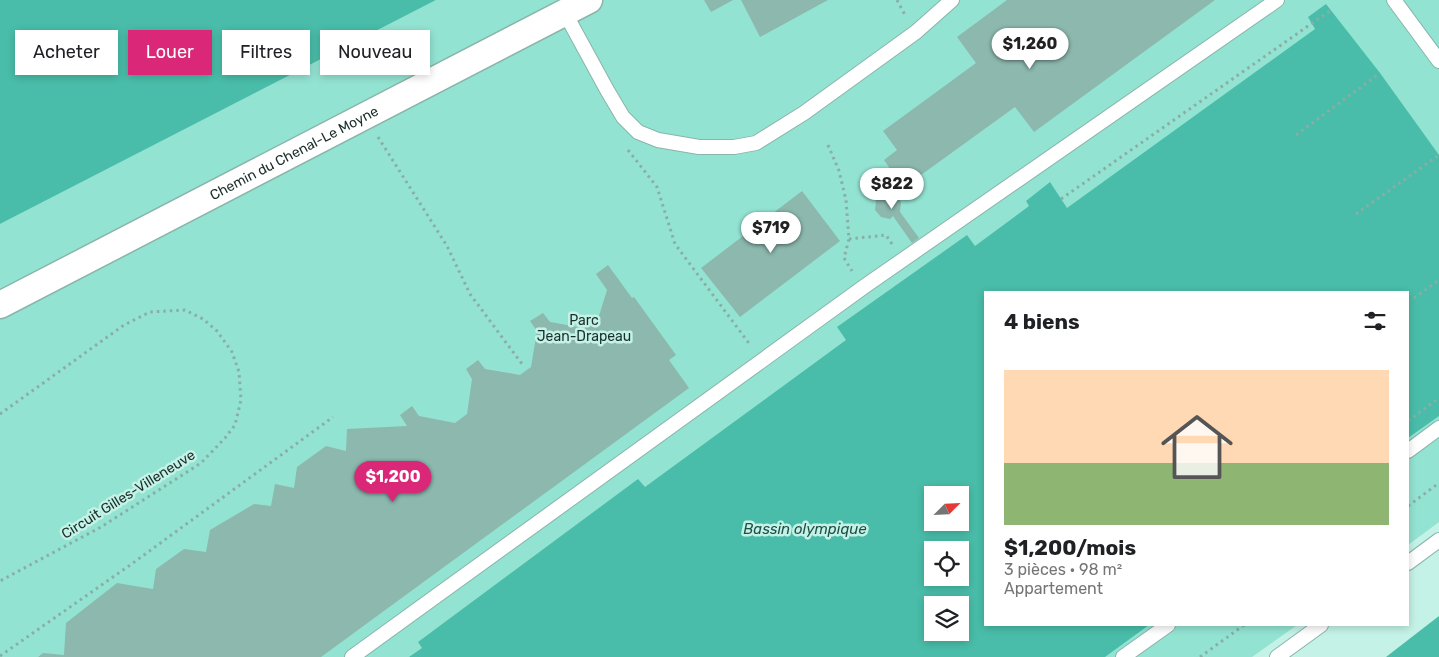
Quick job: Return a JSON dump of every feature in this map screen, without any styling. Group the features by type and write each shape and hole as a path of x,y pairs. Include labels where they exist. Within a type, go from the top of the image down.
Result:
{"street":[{"name":"Chemin du Chenal-Le Moyne","path":"0,305 589,0"}],"lane":[{"path":"565,13 623,117 638,132 658,140 699,147 734,147 756,143 804,114 908,38 952,0"},
{"path":"352,657 865,286 1277,0"},
{"path":"1394,0 1439,61"},
{"path":"1409,450 1439,428"},
{"path":"1409,562 1439,540"},
{"path":"1124,657 1167,626"},
{"path":"1277,657 1320,626"}],"path":[{"path":"1061,200 1331,10"},
{"path":"1296,135 1380,73"},
{"path":"364,116 447,246 470,294 522,364"},
{"path":"630,124 622,142 657,187 675,244 762,361"},
{"path":"828,145 839,172 846,200 849,239 844,258 851,270"},
{"path":"1356,214 1439,155"},
{"path":"849,239 886,235"},
{"path":"1414,298 1439,280"},
{"name":"Circuit Gilles-Villeneuve","path":"0,414 124,325 150,312 185,310 203,319 218,331 232,352 239,372 240,400 234,425 225,438 201,463 101,527 0,581"},
{"path":"1409,420 1439,398"},
{"path":"0,656 133,563 333,417"},
{"path":"1409,505 1439,483"},
{"path":"1200,657 1243,626"}],"green space":[{"name":"Parc Jean-Drapeau","path":"436,0 1439,0 1439,522 1409,544 1409,291 984,291 984,626 1296,626 1252,657 0,657 0,224 290,75 310,75 310,65 320,60 320,75 430,75 430,30 378,30"}],"water":[{"path":"0,0 436,0 378,30 320,30 320,60 310,65 310,30 222,30 222,75 290,75 0,224"},
{"name":"Bassin olympique","path":"1326,4 1380,73 1439,155 1439,416 1409,437 1409,291 984,291 984,626 1148,626 1105,657 409,657 422,648 418,642 638,479 645,487 846,340 837,327 967,235 975,246 1029,206 1026,201 1050,182 1067,208 1315,29 1308,17"},
{"path":"1439,616 1439,657 1386,657"}],"building":[{"path":"704,0 733,0 711,12"},
{"path":"741,0 828,0 760,37"},
{"path":"1007,0 1215,0 1034,132 1015,107 903,188 884,160 897,150 883,131 976,63 957,37"},
{"path":"879,183 886,193 894,193 901,202 900,212 919,238 912,243 893,216 890,219 881,217 875,210 876,201 869,189"},
{"path":"802,191 840,241 740,317 701,268"},
{"path":"608,265 676,355 669,360 689,388 321,657 38,657 43,653 64,655 66,623 117,583 153,589 156,569 184,549 206,552 210,530 254,504 271,506 275,484 294,488 297,467 326,446 346,451 347,429 407,426 400,415 412,406 419,416 455,423 467,414 472,379 466,369 478,360 485,369 520,375 531,367 537,331 530,321 543,313 550,322 584,328 598,319 607,290 596,274"}]}
